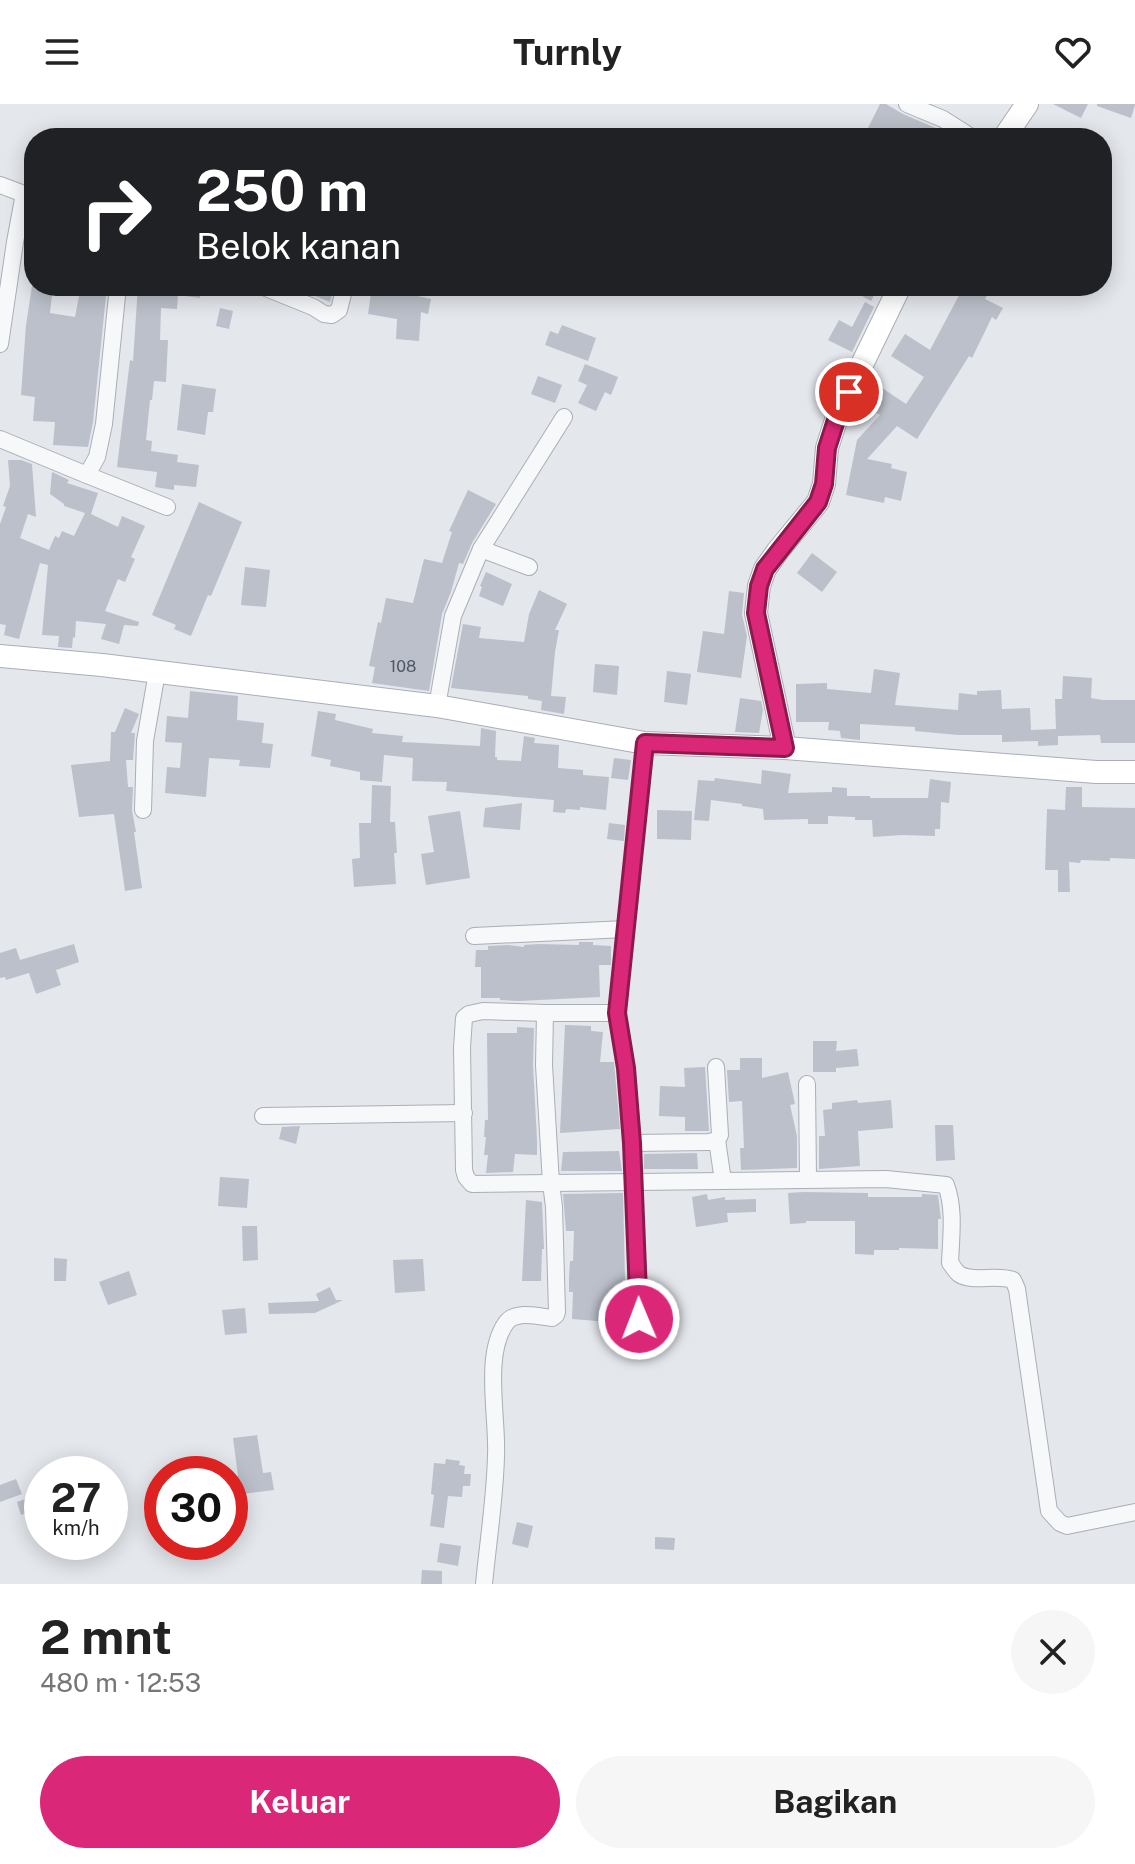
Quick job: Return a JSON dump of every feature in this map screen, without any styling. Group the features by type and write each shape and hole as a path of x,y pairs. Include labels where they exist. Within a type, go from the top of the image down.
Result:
{"street":[{"path":"907,104 957,128"},
{"path":"1011,128 1027,104"},
{"path":"0,185 24,194"},
{"path":"0,344 15,242 24,212"},
{"path":"87,475 97,457 104,424 117,296"},
{"path":"286,296 332,315 339,310 342,296"},
{"path":"785,748 756,613 759,586 765,569 818,502 824,484 827,448 838,414 895,296"},
{"path":"437,706 453,616 481,549 564,417"},
{"path":"0,439 167,507"},
{"path":"481,549 529,567"},
{"path":"0,656 102,665 437,706 645,743 785,748 1096,772 1135,772"},
{"path":"143,810 145,741 157,672"},
{"path":"639,1319 632,1143 626,1068 617,1013 645,743"},
{"path":"474,936 626,929"},
{"path":"617,1013 483,1011 464,1018 464,1170 472,1184 886,1179 946,1185 950,1194 952,1220 950,1263 959,1274 971,1277 1003,1276 1013,1280 1017,1289 1049,1511 1067,1526 1135,1512"},
{"path":"484,1584 496,1456 492,1375 498,1338 506,1322 513,1317 552,1318 557,1312 555,1228 544,1065 545,1013"},
{"path":"716,1067 720,1135 717,1140 723,1181"},
{"path":"807,1084 808,1179"},
{"path":"263,1116 464,1113"},
{"path":"632,1143 717,1140"}],"building":[{"path":"880,104 886,104 936,128 868,128"},
{"path":"1053,104 1088,104 1081,118"},
{"path":"1097,104 1135,104 1135,105 1131,118"},
{"path":"30,296 52,296 50,313 75,317 79,296 106,296 88,447 53,445 55,422 33,421 35,397 21,395"},
{"path":"137,296 178,296 177,309 161,308 160,340 168,340 166,382 154,381 146,440 152,441 151,451 178,455 177,462 199,465 196,487 174,485 174,490 155,487 157,472 117,467 130,360 133,361"},
{"path":"315,296 332,296 330,302"},
{"path":"371,296 431,299 428,314 421,312 419,341 396,339 397,319 368,314"},
{"path":"959,296 987,296 985,299 1003,308 996,320 992,317 972,358 969,356 917,439 897,426 867,459 892,464 891,468 907,472 901,501 885,497 884,503 846,495 857,440 880,415 863,404 876,384 906,404 924,377 891,356 905,334 930,350"},
{"path":"865,302 874,307 852,352 828,340 839,320 852,327"},
{"path":"220,308 233,311 229,329 216,326"},
{"path":"562,325 596,338 588,361 545,345 550,331 558,334"},
{"path":"585,364 618,377 611,395 605,392 596,411 578,403 587,385 578,381"},
{"path":"538,376 562,385 555,403 531,394"},
{"path":"182,384 216,389 213,412 208,412 205,435 177,430"},
{"path":"8,460 32,464 36,517 28,514 20,538 49,550 55,536 59,538 62,531 74,536 85,513 64,506 50,494 52,472 69,480 67,483 98,493 91,514 118,527 122,516 145,526 131,557 135,559 125,582 118,579 105,611 139,622 138,626 124,625 119,644 101,639 106,624 76,621 72,648 58,647 59,636 42,635 48,565 40,563 19,639 4,635 6,625 0,624 0,524 10,486"},
{"path":"468,490 496,504 463,564 459,563 442,614 429,691 372,683 375,667 369,666 386,598 413,603 424,559 442,563 452,532 449,531"},
{"path":"199,502 242,522 191,636 174,629 176,625 152,615"},
{"path":"812,553 837,572 822,592 797,573"},
{"path":"245,567 270,570 266,607 241,605"},
{"path":"486,572 512,584 503,606 479,596"},
{"path":"539,590 567,604 555,630 559,630 551,696 566,697 564,714 541,710 542,701 528,699 528,696 451,688 463,624 481,627 479,638 524,642 529,614"},
{"path":"729,591 744,593 742,615 747,636 741,678 697,672 703,631 724,634"},
{"path":"595,664 619,666 617,695 593,692"},
{"path":"874,669 900,673 895,705 958,710 959,693 977,695 977,691 1001,690 1002,709 1030,708 1031,730 1056,729 1055,699 1062,699 1063,676 1092,678 1091,698 1135,700 1135,743 1101,743 1100,735 1058,736 1058,745 1038,746 1038,741 1002,742 1002,735 958,735 915,731 915,727 860,724 860,740 841,738 840,731 828,730 829,722 796,722 796,684 827,683 827,689 871,693"},
{"path":"667,671 691,674 687,705 664,702"},
{"path":"190,691 238,696 237,720 264,723 262,743 273,744 270,768 239,766 240,760 209,758 206,797 165,793 167,767 180,768 182,743 165,742 167,716 188,718"},
{"path":"740,698 761,701 763,710 759,733 735,732"},
{"path":"125,708 139,714 131,733 135,733 133,760 126,760 128,787 133,787 132,810 142,888 125,891 114,814 79,817 71,765 110,761 111,732 115,732"},
{"path":"318,711 336,714 335,720 373,729 372,733 403,736 402,742 480,746 481,728 496,731 497,760 521,761 524,736 535,738 534,743 559,745 558,768 583,770 583,775 609,777 606,810 580,807 580,810 566,809 565,813 553,812 554,800 446,791 447,782 412,781 413,758 384,755 382,782 360,780 360,772 330,766 331,760 311,756"},
{"path":"614,758 631,760 628,780 611,778"},
{"path":"762,770 791,774 788,793 832,792 832,787 847,788 847,796 928,798 930,779 951,782 949,803 941,802 940,829 935,829 935,836 873,837 872,820 855,820 855,817 828,816 828,824 808,824 808,819 764,820 763,809 711,800 709,821 694,820 698,780 714,781 715,778 761,784"},
{"path":"372,785 391,786 390,822 395,822 396,884 354,887 352,859 360,858 359,823 371,823"},
{"path":"1066,787 1082,787 1082,807 1135,808 1135,859 1069,862 1070,892 1058,892 1058,870 1045,870 1047,809 1065,810"},
{"path":"522,803 520,830 483,827 485,808"},
{"path":"657,810 692,811 691,840 657,839"},
{"path":"460,811 470,878 426,885 421,854 434,852 428,816"},
{"path":"609,823 625,825 624,841 607,839"},
{"path":"579,942 611,946 611,965 599,965 600,997 519,1001 481,998 481,967 475,967 476,950 488,950 488,946 579,945"},
{"path":"74,944 79,962 56,970 61,985 36,994 29,973 6,980 5,977 0,978 0,953 16,948 20,960"},
{"path":"565,1025 591,1026 591,1031 603,1032 600,1062 614,1062 620,1129 560,1133"},
{"path":"517,1027 534,1028 537,1155 515,1154 513,1172 486,1173 487,1033 517,1033"},
{"path":"813,1041 837,1041 836,1051 857,1049 859,1066 836,1068 836,1072 813,1072"},
{"path":"740,1058 762,1058 762,1078 788,1072 795,1104 790,1105 797,1136 797,1168 741,1170 740,1148 744,1148 742,1101 729,1102 727,1070 740,1070"},
{"path":"705,1067 709,1131 685,1131 685,1117 659,1116 660,1086 685,1087 684,1068"},
{"path":"857,1100 858,1103 891,1100 893,1128 858,1131 860,1166 819,1169 819,1136 825,1136 823,1110 832,1109 832,1103"},
{"path":"935,1125 953,1125 955,1160 936,1161"},
{"path":"300,1126 296,1144 279,1139 282,1127"},
{"path":"619,1151 622,1171 561,1171 563,1152"},
{"path":"697,1153 698,1169 644,1169 644,1154"},
{"path":"220,1177 249,1179 247,1208 218,1206"},
{"path":"623,1193 625,1280 622,1323 572,1319 573,1292 569,1292 569,1277 574,1231 566,1231 563,1194"},
{"path":"788,1193 868,1193 868,1197 938,1195 941,1219 938,1219 938,1249 899,1248 874,1250 874,1255 855,1254 855,1221 790,1224"},
{"path":"707,1194 708,1200 725,1197 725,1200 756,1199 756,1212 727,1213 728,1222 696,1227 692,1197"},
{"path":"526,1200 542,1202 544,1249 541,1281 522,1281"},
{"path":"242,1226 257,1226 258,1260 243,1261"},
{"path":"54,1258 67,1259 66,1281 54,1281"},
{"path":"423,1259 425,1291 395,1293 393,1260"},
{"path":"129,1271 137,1295 108,1305 99,1282"},
{"path":"330,1287 336,1300 343,1300 315,1313 269,1314 268,1303 319,1301 316,1294"},
{"path":"245,1308 247,1333 225,1335 222,1310"},
{"path":"257,1435 263,1473 271,1472 274,1490 248,1493 248,1456 235,1456 233,1438"},
{"path":"446,1459 460,1461 459,1465 465,1466 464,1474 471,1474 470,1486 463,1486 462,1497 448,1496 444,1528 430,1526 434,1463 445,1464"},
{"path":"16,1479 22,1494 0,1502 0,1485"},
{"path":"24,1500 24,1514 21,1515 17,1502"},
{"path":"517,1522 533,1526 528,1548 512,1544"},
{"path":"655,1537 675,1538 674,1550 655,1549"},
{"path":"440,1543 461,1546 458,1566 437,1562"},
{"path":"422,1570 442,1571 442,1584 421,1584"}],"route":[{"path":"639,1319 632,1143 626,1068 617,1013 645,743 785,748 756,613 759,586 765,569 818,502 824,484 827,448 849,392"}]}
